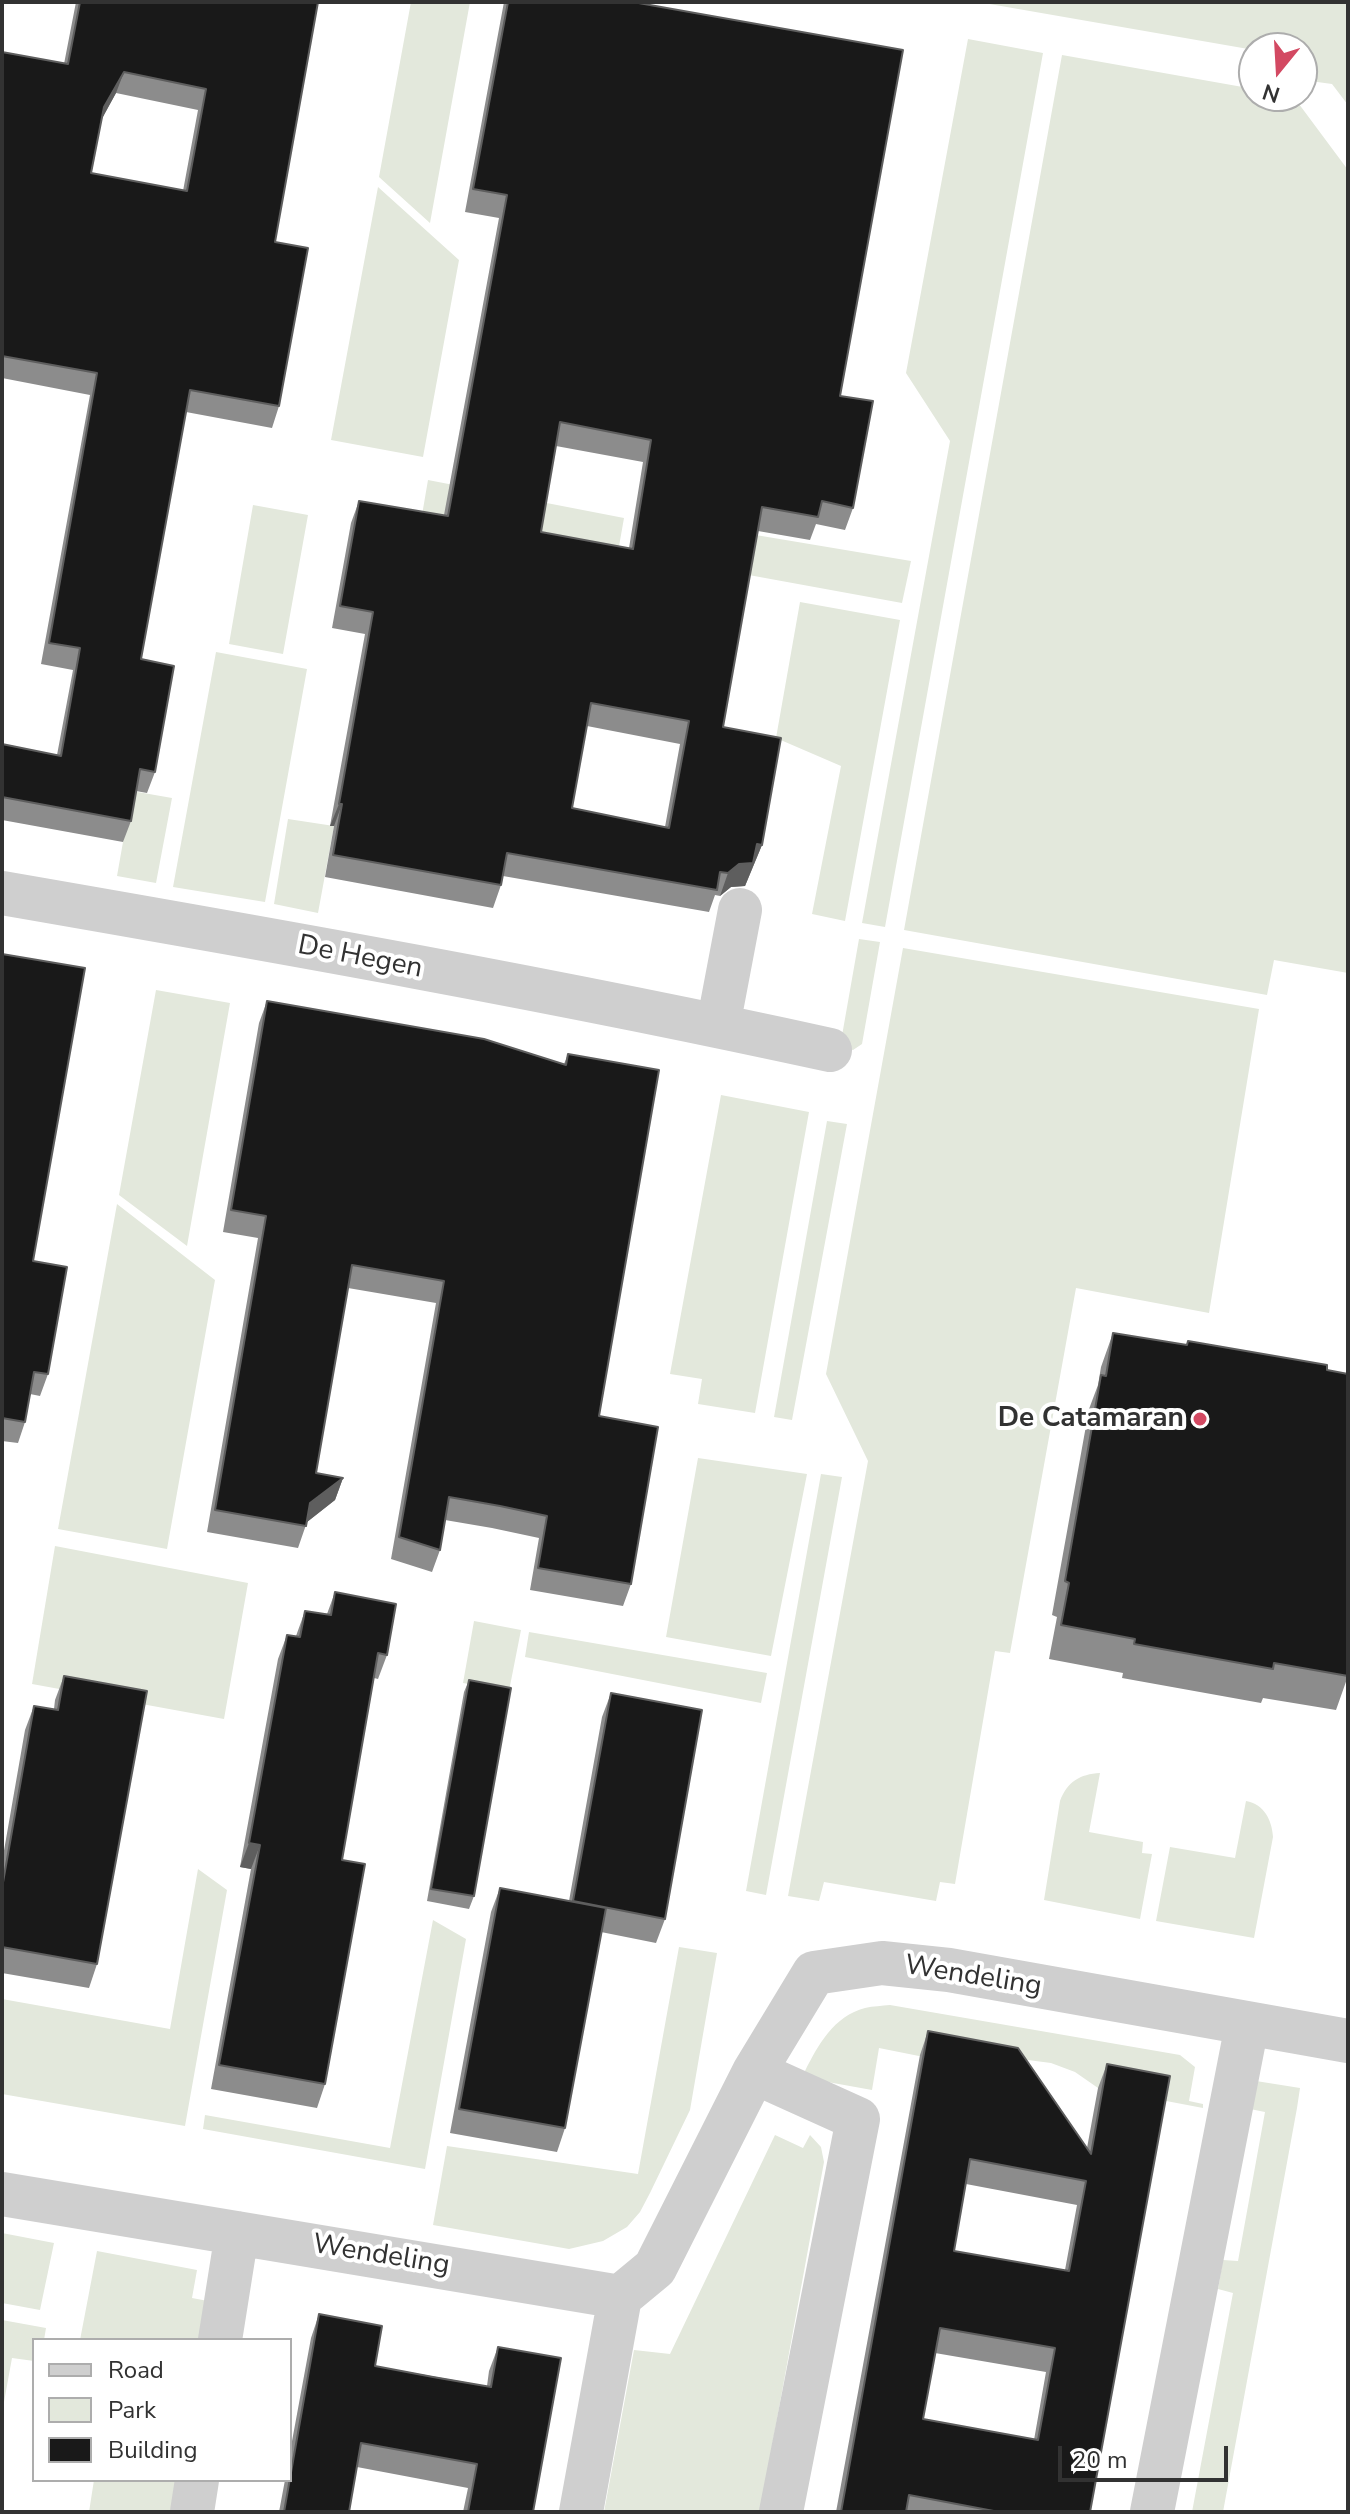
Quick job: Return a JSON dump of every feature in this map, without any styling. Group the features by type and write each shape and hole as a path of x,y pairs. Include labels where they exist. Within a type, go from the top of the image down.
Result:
{"street":[{"name":"De Hegen","path":"2,893 718,1026 830,1050"},
{"path":"718,1026 740,910"},
{"name":"Wendeling","path":"2,2194 620,2297 655,2268 754,2072 814,1973 882,1963 949,1970 1348,2041"},
{"path":"1152,2512 1247,2025"},
{"path":"754,2072 858,2119 781,2512"},
{"path":"220,2338 237,2233"},
{"path":"581,2512 620,2297"},
{"path":"192,2512 197,2482"}],"green space":[{"path":"411,2 470,2 430,223 379,177"},
{"path":"978,2 1348,2 1348,105 1332,84 1318,82 1318,32 1238,32 1238,47"},
{"path":"968,39 1043,53 885,927 862,923 950,441 906,373"},
{"path":"1062,55 1238,86 1238,112 1305,112 1348,170 1348,973 1274,960 1267,995 904,930"},
{"path":"378,187 459,260 423,457 331,440"},
{"path":"428,480 624,518 618,552 422,515"},
{"path":"253,505 308,515 283,654 229,644"},
{"path":"690,524 911,561 902,603 683,563"},
{"path":"800,602 900,620 845,921 812,914 841,766 776,738"},
{"path":"216,652 307,669 265,902 173,887"},
{"path":"132,791 172,798 156,883 117,876"},
{"path":"288,819 334,826 318,913 274,904"},
{"path":"859,939 880,942 862,1044 853,1050 840,1047"},
{"path":"903,948 1259,1009 1209,1313 1076,1288 1010,1653 995,1651 955,1884 940,1882 936,1901 824,1882 819,1901 788,1896 868,1461 826,1374"},
{"path":"156,990 230,1003 187,1246 119,1195"},
{"path":"721,1095 809,1112 755,1413 698,1404 702,1379 670,1374"},
{"path":"827,1121 847,1124 792,1420 774,1417"},
{"path":"117,1204 215,1280 167,1549 58,1529"},
{"path":"698,1458 807,1474 771,1656 666,1637"},
{"path":"821,1474 842,1477 766,1895 746,1891"},
{"path":"55,1546 248,1583 224,1719 32,1684"},
{"path":"474,1621 521,1630 509,1691 463,1683"},
{"path":"529,1632 767,1673 761,1703 525,1657"},
{"path":"1100,1773 1089,1832 1143,1842 1142,1853 1152,1854 1140,1919 1044,1900 1063,1794 1075,1780"},
{"path":"1246,1801 1266,1814 1273,1837 1254,1938 1156,1921 1170,1847 1235,1858"},
{"path":"198,1869 227,1890 185,2126 2,2094 2,1999 170,2029"},
{"path":"433,1920 466,1939 425,2169 203,2129 205,2115 390,2148"},
{"path":"679,1947 717,1953 690,2110 640,2212 627,2227 603,2241 569,2249 433,2225 447,2146 638,2174"},
{"path":"890,2005 1180,2055 1195,2067 1189,2101 1203,2104 1203,2108 1098,2088 1075,2072 1051,2063 919,2056 879,2048 872,2090 811,2079 805,2071 836,2025 854,2012"},
{"path":"1256,2081 1300,2088 1223,2512 1192,2512 1233,2293 1218,2289 1223,2260 1238,2261 1265,2112 1250,2109"},
{"path":"775,2135 803,2148 810,2135 821,2147 824,2162 760,2512 604,2512 634,2350 670,2354"},
{"path":"2,2233 54,2243 40,2310 2,2303"},
{"path":"97,2251 197,2270 192,2298 208,2301 201,2338 80,2338"},
{"path":"2,2320 46,2328 44,2338 32,2338 32,2361 12,2358 2,2413"},
{"path":"94,2482 188,2482 182,2512 89,2512"}],"building":[{"path":"80,2 318,2 275,242 308,248 279,406 190,390 141,659 174,666 155,772 140,769 131,821 2,797 2,744 61,756 80,648 49,643 97,373 2,356 2,52 68,64","holes":["124,72 206,89 187,191 91,173 104,107"]},
{"path":"508,2 633,2 903,50 840,396 873,401 853,508 822,501 818,517 762,507 723,727 781,738 762,845 757,844 753,863 739,864 728,873 720,872 717,890 507,853 501,885 333,855 373,612 340,606 359,501 448,516 507,195 473,189","holes":["560,422 651,440 633,549 541,532","591,703 689,721 669,828 572,808"]},
{"path":"2,954 85,968 33,1261 67,1267 48,1374 34,1372 25,1422 2,1418"},
{"path":"267,1001 484,1039 566,1065 568,1054 659,1070 599,1416 658,1427 631,1584 538,1568 547,1516 500,1506 449,1497 440,1550 399,1537 444,1281 352,1265 316,1473 343,1478 310,1503 306,1526 215,1510 266,1216 231,1210"},
{"path":"1113,1333 1187,1345 1188,1341 1327,1365 1327,1370 1348,1374 1348,1676 1274,1663 1273,1669 1134,1644 1135,1639 1061,1625 1069,1583 1065,1581 1101,1375 1106,1376"},
{"path":"335,1592 396,1604 387,1655 378,1653 342,1860 365,1864 325,2084 219,2065 260,1845 249,1843 287,1635 300,1637 305,1611 331,1615"},
{"path":"64,1676 147,1691 97,1964 2,1947 2,1888 34,1706 58,1710"},
{"path":"469,1680 511,1688 474,1896 431,1889"},
{"path":"611,1693 702,1710 665,1919 573,1901"},
{"path":"500,1888 606,1908 565,2128 459,2109"},
{"path":"928,2031 1018,2048 1091,2154 1107,2064 1170,2076 1090,2512 999,2512 909,2495 906,2512 841,2512","holes":["970,2159 1086,2181 1069,2271 954,2251","940,2328 1055,2348 1038,2440 923,2419"]},
{"path":"319,2314 382,2326 375,2366 433,2377 491,2387 498,2347 561,2358 533,2512 468,2512 477,2464 361,2443 349,2512 284,2512 289,2482 292,2482 292,2467"}],"place":[{"name":"De Catamaran","path":"1200,1419"}]}
